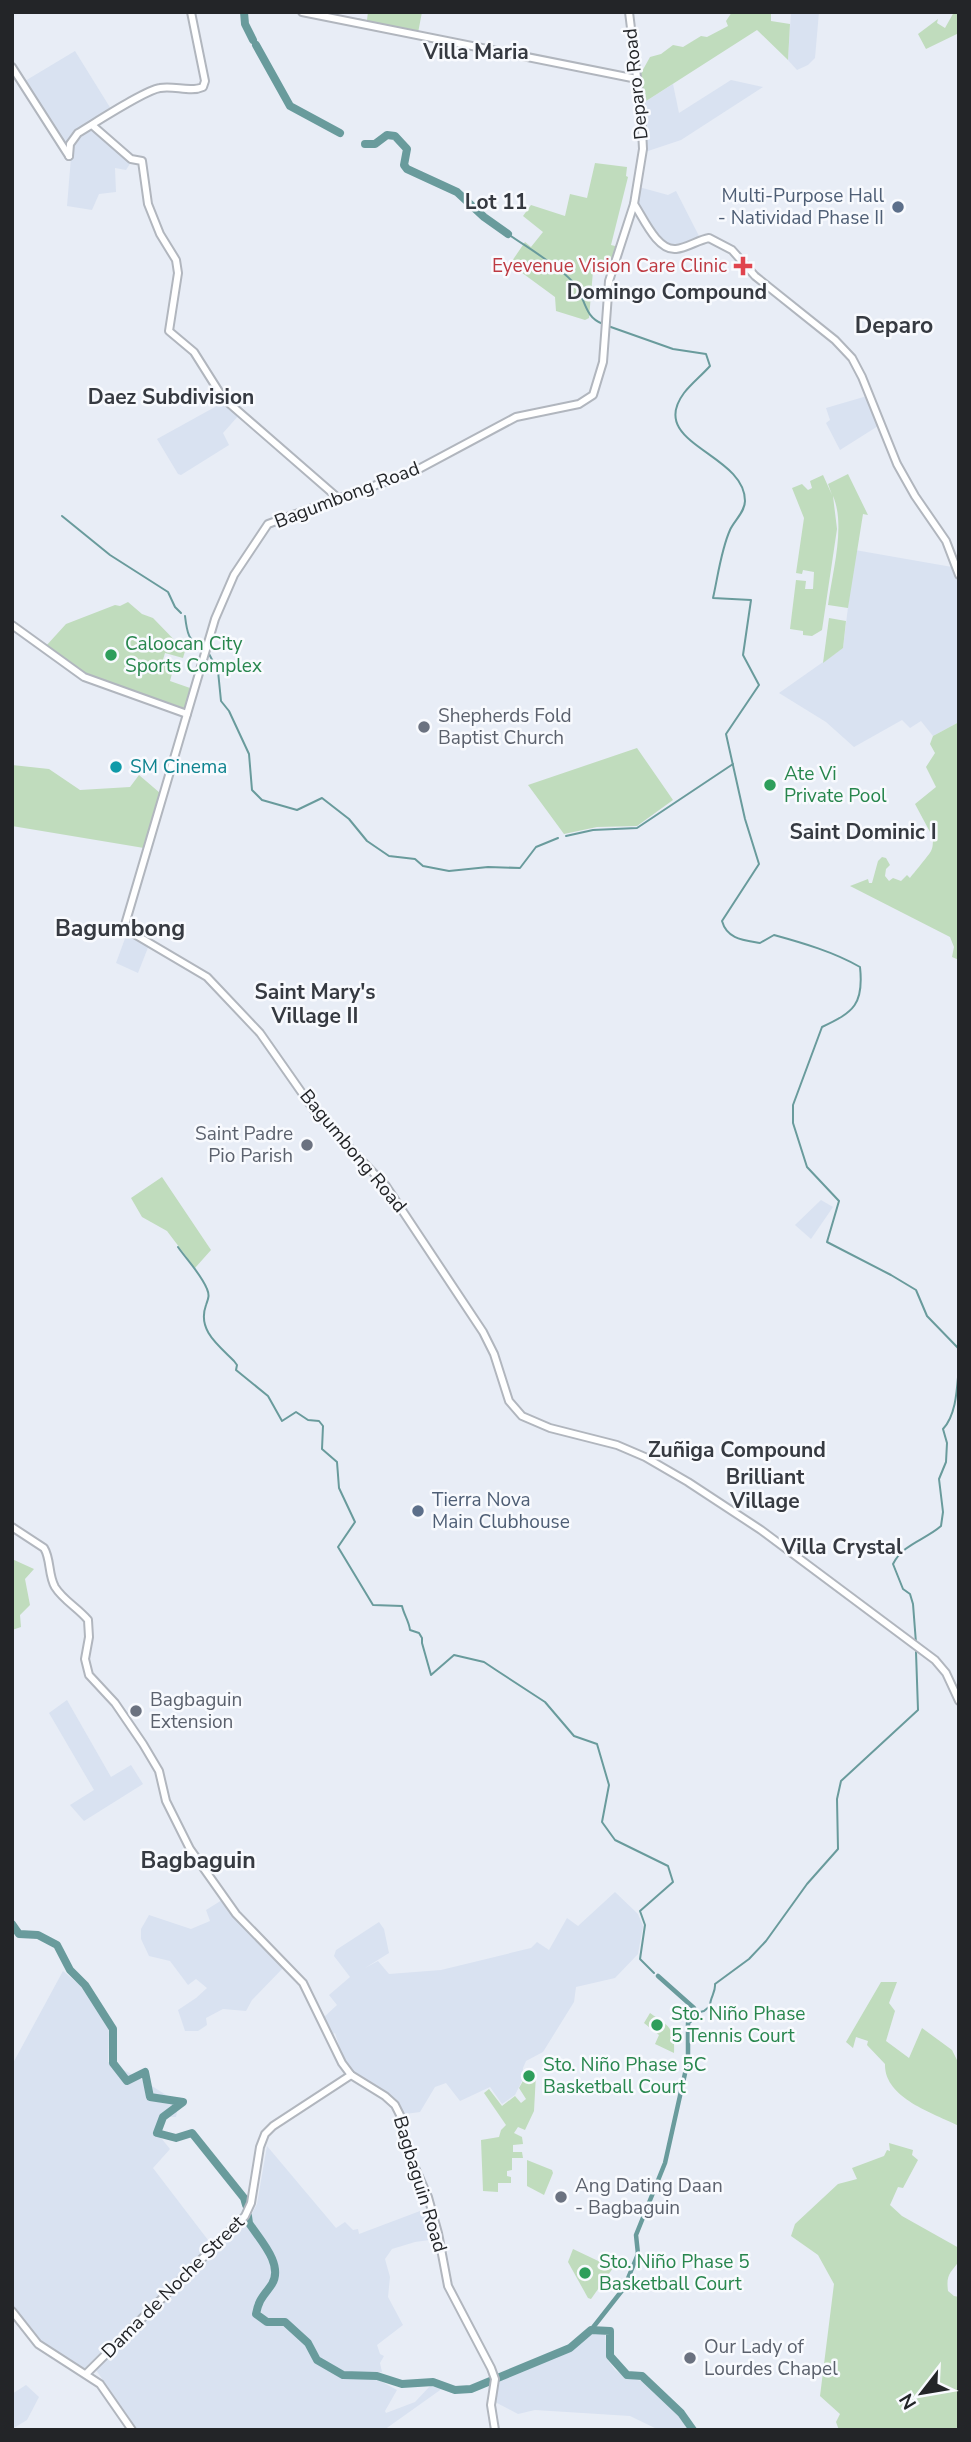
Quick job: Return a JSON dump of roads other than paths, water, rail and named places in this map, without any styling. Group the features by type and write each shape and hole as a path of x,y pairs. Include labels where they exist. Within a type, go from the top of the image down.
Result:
{"street":[{"path":"12,67 69,156 73,138 157,88 197,90 204,87 191,12"},
{"path":"302,12 637,79"},
{"name":"Deparo Road","path":"605,318 609,281 634,204 643,143 629,12"},
{"path":"92,125 131,159 142,160 148,204 160,234 176,260 178,274 169,331 194,352 223,398 338,498"},
{"path":"634,204 655,237 667,248 676,249 709,238 733,250 755,276 847,351 860,370 875,414 900,471 946,541 959,575"},
{"name":"Bagumbong Road","path":"605,318 601,370 595,390 587,400 574,406 516,417 415,471 265,526 234,575 206,648 124,928 207,977 264,1038 315,1111 386,1186 483,1332 494,1354 506,1393 518,1413 532,1422 550,1428 617,1445 667,1469 761,1530 942,1667 959,1701"},
{"path":"12,625 84,677 187,714"},
{"name":"Bagbaguin Road","path":"12,1527 44,1548 53,1584 88,1620 90,1626 85,1659 89,1675 115,1703 159,1771 166,1801 190,1849 234,1912 303,1983 342,2063 351,2075 395,2105 400,2115 405,2146 428,2197 448,2287 495,2379 491,2410 495,2430"},
{"name":"Dama de Noche Street","path":"87,2373 245,2216 250,2203 260,2147 268,2130 351,2075"},
{"path":"12,2311 38,2343 87,2373 106,2391 132,2430"}],"waterway":[{"path":"244,12 245,24 253,40"},
{"path":"256,45 290,106 340,133"},
{"path":"365,144 375,144 387,135 395,136 407,149 404,165 407,169 457,192 484,217 508,234"},
{"path":"508,234 564,273 576,286 591,316 603,324"},
{"path":"608,326 673,349 706,354 710,366 684,393 676,410 678,425 687,437 730,471 741,485 745,501 727,538 713,598 751,600 743,655 759,685 726,734 745,819 759,864 722,921 724,927 732,935 742,939 760,943 774,935 829,952 860,967 858,998 849,1011 822,1027 793,1105 793,1123 807,1167 839,1201 827,1242 916,1290 927,1316 959,1349"},
{"path":"62,516 110,555 168,592 181,613"},
{"path":"185,616 189,636 204,649"},
{"path":"208,652 218,671 221,701 229,711 249,754 252,790 262,800 297,810 322,798 349,819 367,841 389,856 415,859 423,866 449,871 488,867 520,868 536,847 558,838"},
{"path":"566,836 593,830 637,828 733,764"},
{"path":"178,1247 208,1291 204,1314 207,1329 237,1365 236,1370 268,1396 282,1421 296,1412 308,1420 319,1421 323,1426 322,1449 337,1462 339,1488 355,1522 338,1547 373,1605 402,1606 410,1630 419,1633 422,1638 431,1675 454,1655 484,1662 545,1702 574,1736 597,1744 609,1785 602,1822 615,1840 668,1866 673,1882 640,1911 645,1925 640,1959 654,1973"},
{"path":"916,1643 913,1604 910,1594 903,1589 893,1564 908,1547 941,1526 943,1512 939,1479 946,1462 947,1443 943,1429 954,1408 959,1366"},
{"path":"696,2013 710,2006 715,1984 749,1959 766,1941 807,1884 838,1849 837,1799 841,1781 918,1710 916,1652"},
{"path":"12,1924 19,1934 38,1935 57,1945 70,1970 85,1985 113,2029 113,2063 127,2081 145,2072 150,2097 183,2102 163,2117 157,2133 176,2138 192,2133 244,2198 246,2205"},
{"path":"591,2330 624,2288 638,2254 636,2235 665,2163 688,2060 688,2023 693,2013 696,2013 694,2008 658,1976"},
{"path":"248,2216 249,2223 269,2252 275,2268 272,2284 260,2301 256,2314 267,2322 285,2322 308,2343 317,2360 343,2375 377,2376 402,2384 433,2382 455,2390 471,2389 570,2348 591,2330 610,2331 610,2356 627,2375 642,2376 681,2413 693,2430"}],"place":[{"name":"Multi-Purpose Hall - Natividad Phase II","path":"898,207"},
{"name":"Eyevenue Vision Care Clinic","path":"743,266"},
{"name":"Caloocan City Sports Complex","path":"111,655"},
{"name":"Shepherds Fold Baptist Church","path":"424,727"},
{"name":"SM Cinema","path":"116,767"},
{"name":"Ate Vi Private Pool","path":"770,785"},
{"name":"Saint Padre Pio Parish","path":"307,1145"},
{"name":"Tierra Nova Main Clubhouse","path":"418,1511"},
{"name":"Bagbaguin Extension","path":"136,1711"},
{"name":"Sto. Niño Phase 5 Tennis Court","path":"657,2025"},
{"name":"Sto. Niño Phase 5C Basketball Court","path":"529,2076"},
{"name":"Ang Dating Daan - Bagbaguin","path":"561,2197"},
{"name":"Sto. Niño Phase 5 Basketball Court","path":"585,2273"},
{"name":"Our Lady of Lourdes Chapel","path":"690,2358"}],"district":[{"name":"Villa Maria","path":"476,52"},
{"name":"Lot 11","path":"496,202"},
{"name":"Domingo Compound","path":"667,292"},
{"name":"Deparo","path":"894,325"},
{"name":"Daez Subdivision","path":"171,397"},
{"name":"Saint Dominic I","path":"863,832"},
{"name":"Bagumbong","path":"120,928"},
{"name":"Saint Mary's Village II","path":"315,1004"},
{"name":"Zuñiga Compound","path":"737,1450"},
{"name":"Brilliant Village","path":"765,1489"},
{"name":"Villa Crystal","path":"842,1547"},
{"name":"Bagbaguin","path":"198,1860"}]}
